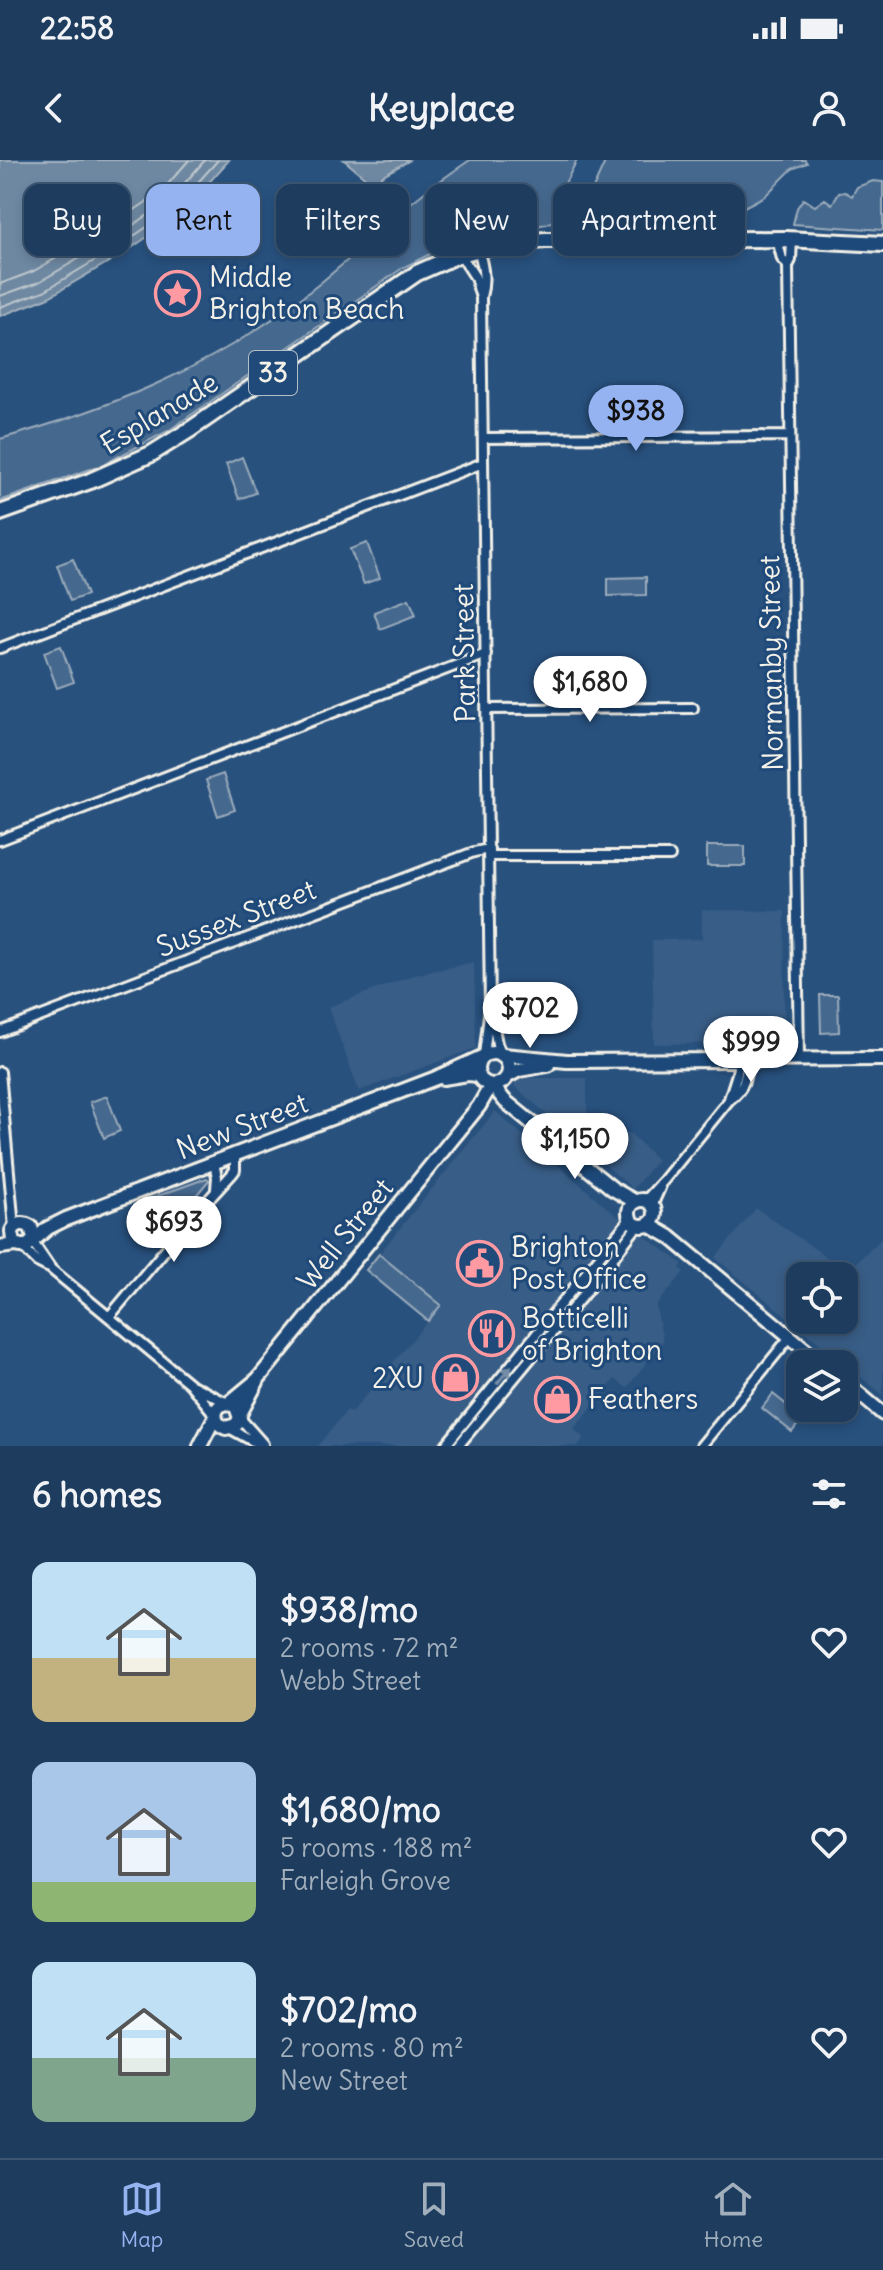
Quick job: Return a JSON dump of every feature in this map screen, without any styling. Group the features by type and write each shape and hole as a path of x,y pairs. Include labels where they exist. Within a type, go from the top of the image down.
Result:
{"main road":[{"name":"Esplanade","path":"537,241 784,239 883,244"},
{"name":"Esplanade","path":"0,513 98,478 151,454 404,281 455,256"}],"street":[{"name":"Normanby Street","path":"784,239 791,260 788,266 799,1060"},
{"name":"Normanby Street","path":"784,239 780,254 788,266"},
{"name":"Park Street","path":"461,256 475,277 481,298 490,1007 483,1056"},
{"name":"Park Street","path":"480,256 485,284 481,298"},
{"path":"483,438 790,436"},
{"path":"0,648 483,463"},
{"path":"0,840 486,654"},
{"path":"487,709 693,708"},
{"name":"Sussex Street","path":"0,1032 474,852 670,856"},
{"name":"Park Street","path":"490,1007 502,1055"},
{"path":"806,1350 500,1097 491,1085 478,1076 477,1065 483,1056 493,1052 567,1061 883,1059"},
{"path":"502,1055 509,1063 507,1091 521,1112"},
{"name":"New Street","path":"0,1240 48,1228 436,1078 483,1056"},
{"path":"458,1446 603,1271 664,1180 744,1085 743,1060"},
{"path":"491,1085 498,1085 519,1070 567,1061"},
{"path":"0,1072 12,1200 23,1235 51,1269 190,1384 217,1423 263,1446"},
{"name":"New Street","path":"436,1078 478,1076"},
{"name":"Well Street","path":"467,1118 478,1089 478,1076"},
{"name":"Well Street","path":"228,1403 258,1379 479,1106 491,1085"},
{"path":"479,1106 495,1102 521,1112"},
{"path":"109,1317 235,1170 235,1155"},
{"path":"214,1163 216,1190"},
{"path":"445,1446 641,1213"},
{"name":"New Street","path":"0,1247 23,1235"},
{"path":"701,1446 790,1337"},
{"name":"Well Street","path":"240,1416 258,1379"},
{"path":"190,1384 236,1407 263,1446"},
{"path":"858,1393 883,1414"},
{"path":"202,1446 220,1405 228,1403"},
{"path":"202,1446 236,1425 240,1416"}],"shaded area":[{"path":"470,160 577,160 565,184 553,184 553,221 537,226 537,184 436,184"},
{"path":"606,160 805,160 807,163 792,169 765,196 745,206 745,184 595,184"},
{"path":"873,181 883,182 883,230 793,224 803,199 815,206 825,199 832,204 839,193 852,196 857,187"},
{"path":"425,192 426,256 404,267 168,431 102,465 0,501 0,439 117,401 191,367 262,326 352,256 409,256 409,205"},
{"path":"242,457 256,493 239,499 226,464"},
{"path":"367,543 380,578 364,584 350,549"},
{"path":"73,559 87,595 70,601 57,565"},
{"path":"646,577 646,595 608,596 608,578"},
{"path":"409,599 416,615 380,629 374,612"},
{"path":"61,646 74,682 57,688 44,652"},
{"path":"223,774 235,810 218,816 206,780"},
{"path":"707,846 745,846 745,866 707,866"},
{"path":"702,910 785,911 784,1039 781,1043 654,1044 652,940 702,939"},
{"path":"474,962 476,1048 359,1091 328,1007 414,975"},
{"path":"820,995 838,995 839,1032 821,1033"},
{"path":"517,1078 587,1078 587,1131 630,1133 657,1160 633,1189 514,1086"},
{"path":"107,1096 120,1131 104,1138 90,1102"},
{"path":"495,1111 617,1216 683,1264 680,1268 684,1272 656,1306 663,1341 627,1388 615,1379 574,1429 584,1438 578,1446 318,1446 347,1410 351,1413 428,1321 366,1270"},
{"path":"207,1178 209,1180 170,1227 141,1202"},
{"path":"756,1208 834,1262 786,1262 786,1316 715,1258"},
{"path":"883,1237 883,1395 858,1375 858,1350 828,1350 808,1334 858,1334 857,1262"},
{"path":"379,1254 441,1305 428,1321 366,1270"},
{"path":"773,1394 786,1404 786,1422 800,1422 792,1432 762,1408"}],"water":[{"path":"0,160 229,160 208,184 146,184 146,238 130,249 130,184 24,184 24,256 119,256 47,298 0,316"},
{"path":"344,160 410,160 381,176 380,184 373,184"}],"place":[{"name":"Middle Brighton Beach","path":"178,293"},
{"name":"Brighton Post Office","path":"480,1263"},
{"name":"Botticelli of Brighton","path":"491,1334"},
{"name":"2XU","path":"455,1378"},
{"name":"Feathers","path":"557,1399"}]}
